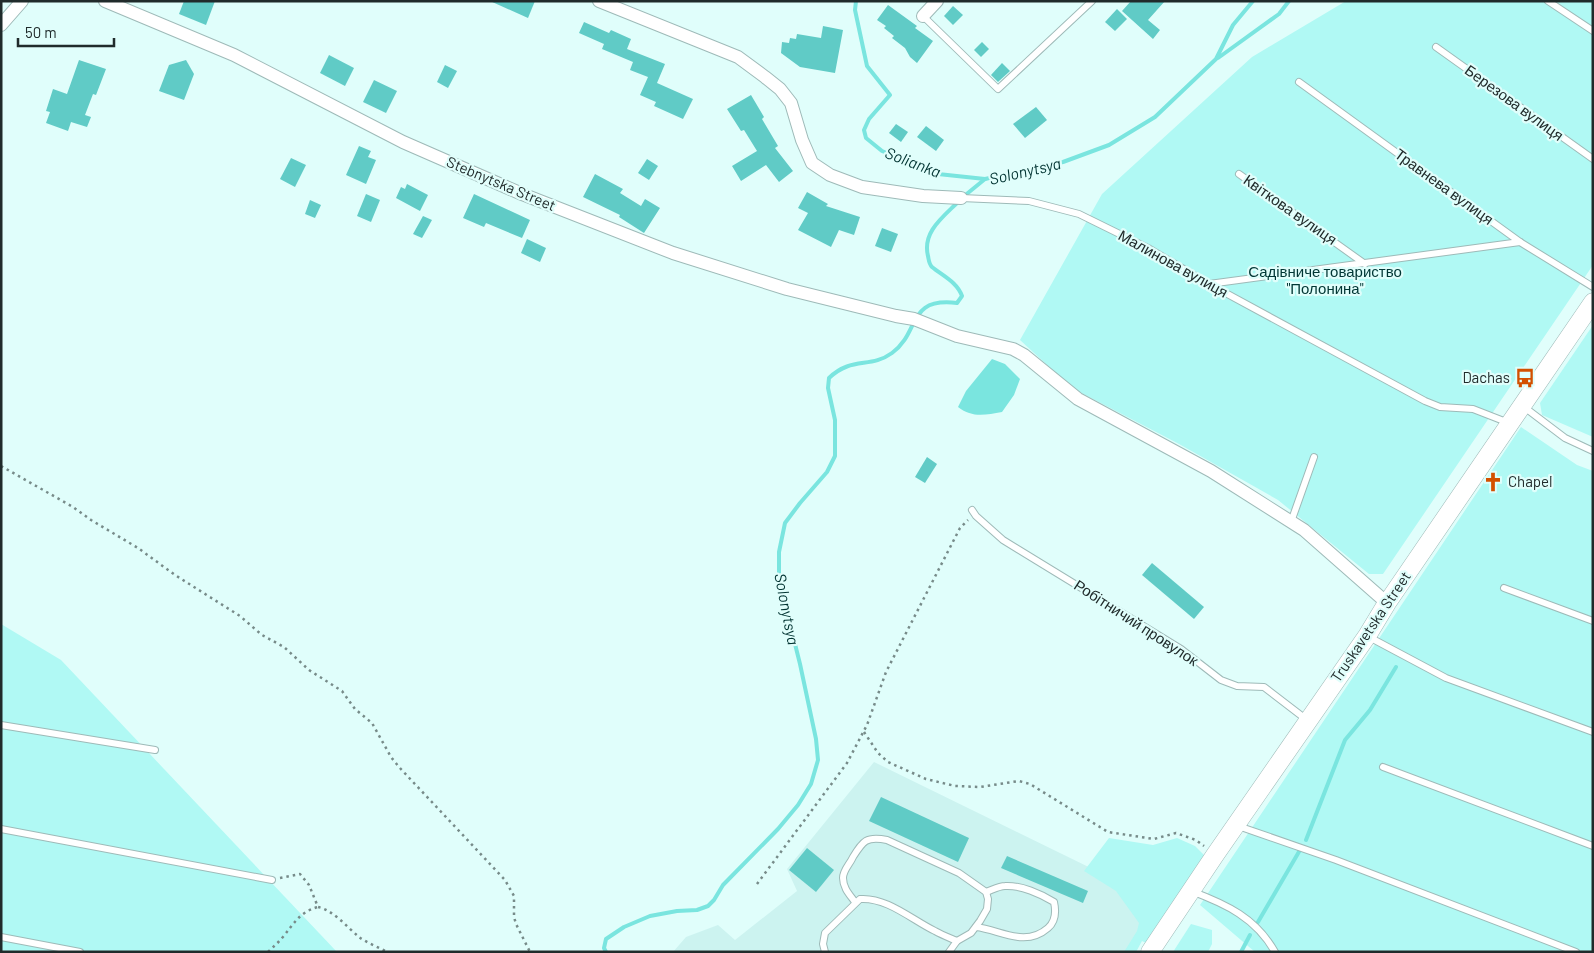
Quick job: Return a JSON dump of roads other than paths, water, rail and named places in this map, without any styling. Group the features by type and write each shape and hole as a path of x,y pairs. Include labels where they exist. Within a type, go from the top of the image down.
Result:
{"street":[{"path":"1,25 22,1"},
{"name":"Stebnytska Street","path":"106,1 234,54 403,142 522,194 673,253 787,289 914,319 957,336 1013,349 1024,355 1078,399 1211,471 1304,530 1387,603"},
{"path":"599,1 738,57 765,77 780,89 791,103 802,140 812,163 830,176 862,187 923,196 961,198"},
{"path":"923,16 936,1"},
{"name":"Truskavetska Street","path":"1150,952 1214,855 1367,636 1387,603 1593,302"}],"lane":[{"path":"923,16 998,89 1092,1"},
{"path":"1548,1 1593,31"},
{"name":"Березова вулиця","path":"1436,47 1593,159"},
{"name":"Травнева вулиця","path":"1299,82 1520,242 1593,287"},
{"name":"Квіткова вулиця","path":"1238,174 1365,264"},
{"name":"Малинова вулиця","path":"961,198 1029,201 1079,214 1148,248 1209,284 1425,401 1440,407 1473,409 1510,423"},
{"path":"1209,284 1520,242"},
{"path":"1523,406 1565,438 1593,451"},
{"path":"1291,522 1314,457"},
{"name":"Робітничий провулок","path":"974,513 1003,540 1181,649 1221,680 1237,686 1264,687 1307,720"},
{"path":"1504,588 1593,621"},
{"path":"1367,636 1446,678 1593,732"},
{"path":"1,725 155,750"},
{"path":"1383,767 1593,846"},
{"path":"1235,825 1336,860 1576,952"},
{"path":"1,829 272,880"},
{"path":"855,902 845,888 843,877 857,848 864,842 874,838 887,840 959,873 986,892 988,900 987,909 971,933 957,941 949,952"},
{"path":"976,927 1021,938 1036,936 1053,923 1056,910 1054,902 1043,896 1019,888 1004,886 986,892"},
{"path":"1191,891 1223,903 1245,918 1258,928 1275,952"},
{"path":"825,952 823,944 825,933 855,902 860,899 869,898 880,901 936,932 957,941"},
{"path":"1,936 80,952"}],"waterway":[{"name":"Solianka","path":"856,1 855,10 867,66 890,95 869,119 864,130 866,138 882,151 938,174 985,179"},
{"name":"Solonytsya","path":"963,197 985,179 1063,162 1109,145 1155,117 1216,59 1233,25 1253,1"},
{"path":"1218,58 1279,14 1289,1"},
{"name":"Solonytsya","path":"606,952 604,948 606,939 624,927 650,916 677,911 697,910 708,906 723,885 778,829 798,805 811,784 818,760 816,739 779,580 779,552 785,523 827,472 835,456 835,420 828,388 829,378 845,367 884,358 901,345 916,318 929,305 957,303 962,296 953,283 931,266 927,247 931,232 935,226 958,202"},
{"path":"1306,840 1345,740 1370,710 1396,667"},
{"path":"1258,922 1300,850"},
{"path":"1241,952 1250,935"}],"place":[{"name":"Dachas","path":"1525,378"},
{"name":"Chapel","path":"1493,482"}],"park label":[{"name":"Садівниче товариство \"Полонина\"","path":"1325,280"}]}
